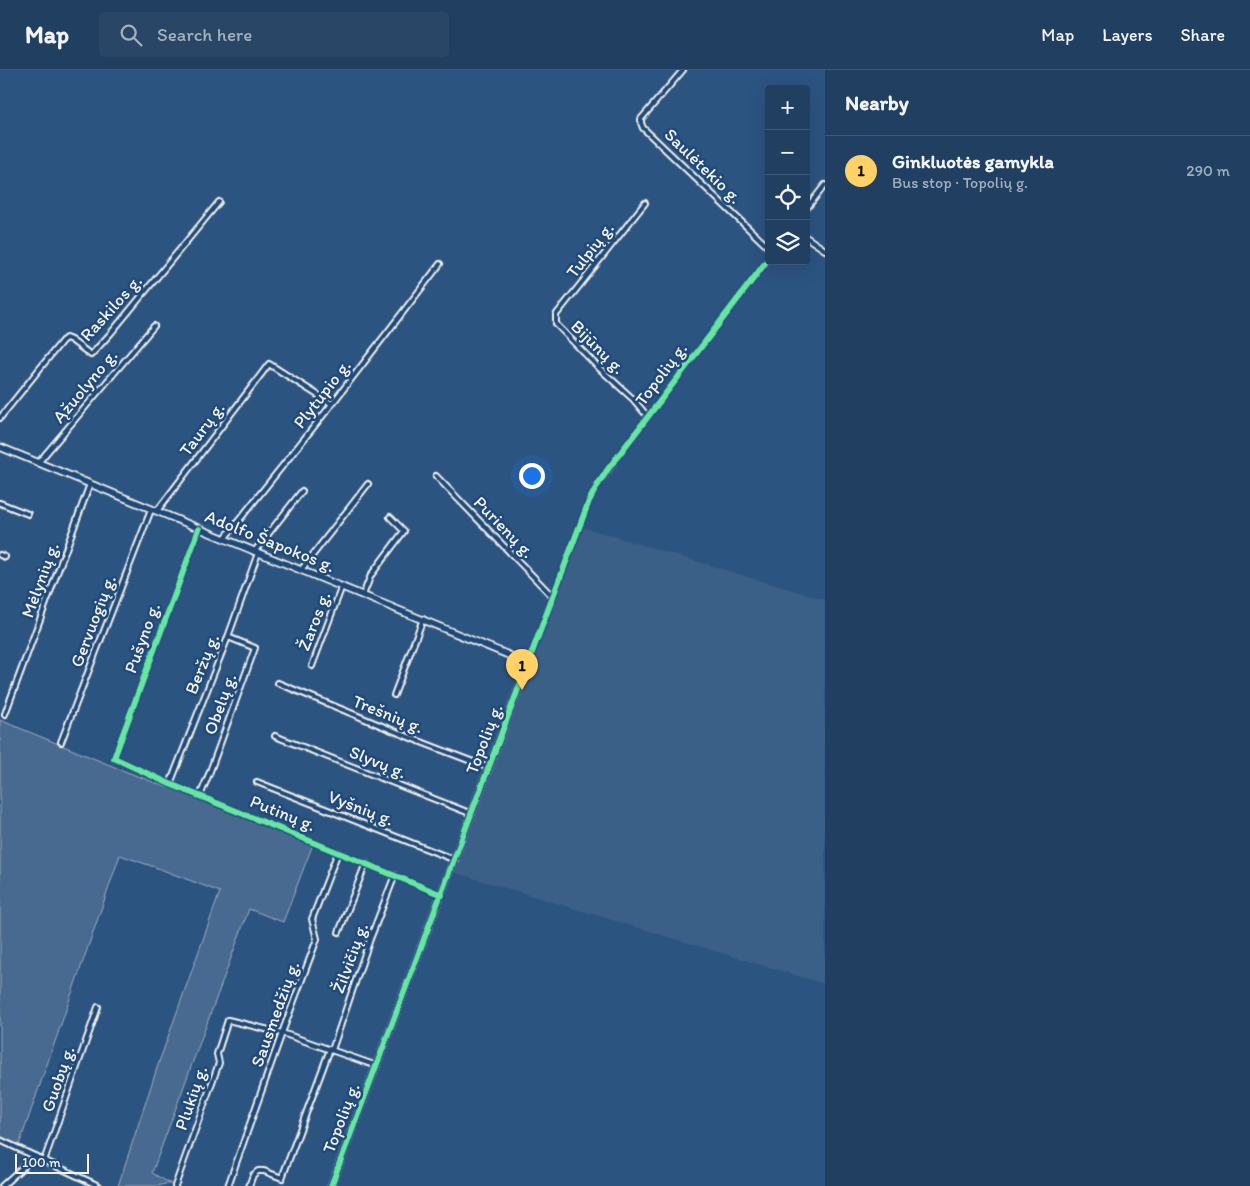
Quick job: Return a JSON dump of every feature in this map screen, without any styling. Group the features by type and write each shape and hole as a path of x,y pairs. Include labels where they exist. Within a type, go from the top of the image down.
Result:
{"street":[{"name":"Saulėtekio g.","path":"683,70 641,119 643,128 765,244"},
{"path":"810,204 825,186"},
{"name":"Raskilos g.","path":"0,418 66,338 91,355 219,202"},
{"name":"Tulpių g.","path":"556,316 645,202"},
{"path":"810,240 825,250"},
{"name":"Topolių g.","path":"331,1186 442,895 584,513 597,486 765,263"},
{"name":"Plytupio g.","path":"224,539 332,404 440,264"},
{"name":"Bijūnų g.","path":"556,316 556,324 648,417"},
{"name":"Ąžuolyno g.","path":"38,463 154,326"},
{"name":"Taurų g.","path":"154,511 269,364 332,404"},
{"name":"Adolfo Šapokos g.","path":"0,447 528,663"},
{"name":"Purienų g.","path":"436,476 553,597"},
{"name":"Mėlynių g.","path":"6,714 90,484"},
{"path":"301,570 368,484"},
{"name":"Beržų g.","path":"170,784 228,638 256,552 302,491"},
{"path":"0,503 28,514"},
{"name":"Gervuogių g.","path":"61,742 154,511"},
{"path":"363,595 371,575 404,531 390,517"},
{"name":"Pušyno g.","path":"114,758 199,529"},
{"path":"0,555 5,557"},
{"name":"Žaros g.","path":"312,666 342,586"},
{"path":"394,695 423,619"},
{"name":"Obelų g.","path":"200,796 255,648 228,638"},
{"name":"Trešnių g.","path":"278,683 489,768"},
{"name":"Slyvų g.","path":"275,736 472,814"},
{"name":"Putinų g.","path":"114,758 170,784 442,895"},
{"name":"Vyšnių g.","path":"257,782 455,860"},
{"name":"Sausmedžių g.","path":"228,1186 316,939 312,919 338,852"},
{"path":"339,932 366,863"},
{"name":"Žilvičių g.","path":"249,1186 258,1171 264,1171 282,1178 331,1050 370,939 396,875"},
{"name":"Guobų g.","path":"44,1160 98,1007"},
{"name":"Plukių g.","path":"175,1186 219,1063 216,1054 228,1020 282,1033"},
{"path":"282,1033 377,1066"},
{"path":"0,1140 99,1186"},
{"path":"2,1186 35,1156"}],"shaded area":[{"path":"582,527 825,600 825,984 453,872"},
{"path":"0,720 122,770 313,844 283,922 249,909 152,1173 171,1184 158,1186 118,1186 159,1062 220,892 120,855 19,1145 0,1136"}],"cycle path":[{"path":"331,1186 589,501 608,469 765,263"},
{"path":"199,529 114,758 170,784 442,895"}],"place":[{"name":"Ginkluotės gamykla","path":"522,690"}]}
